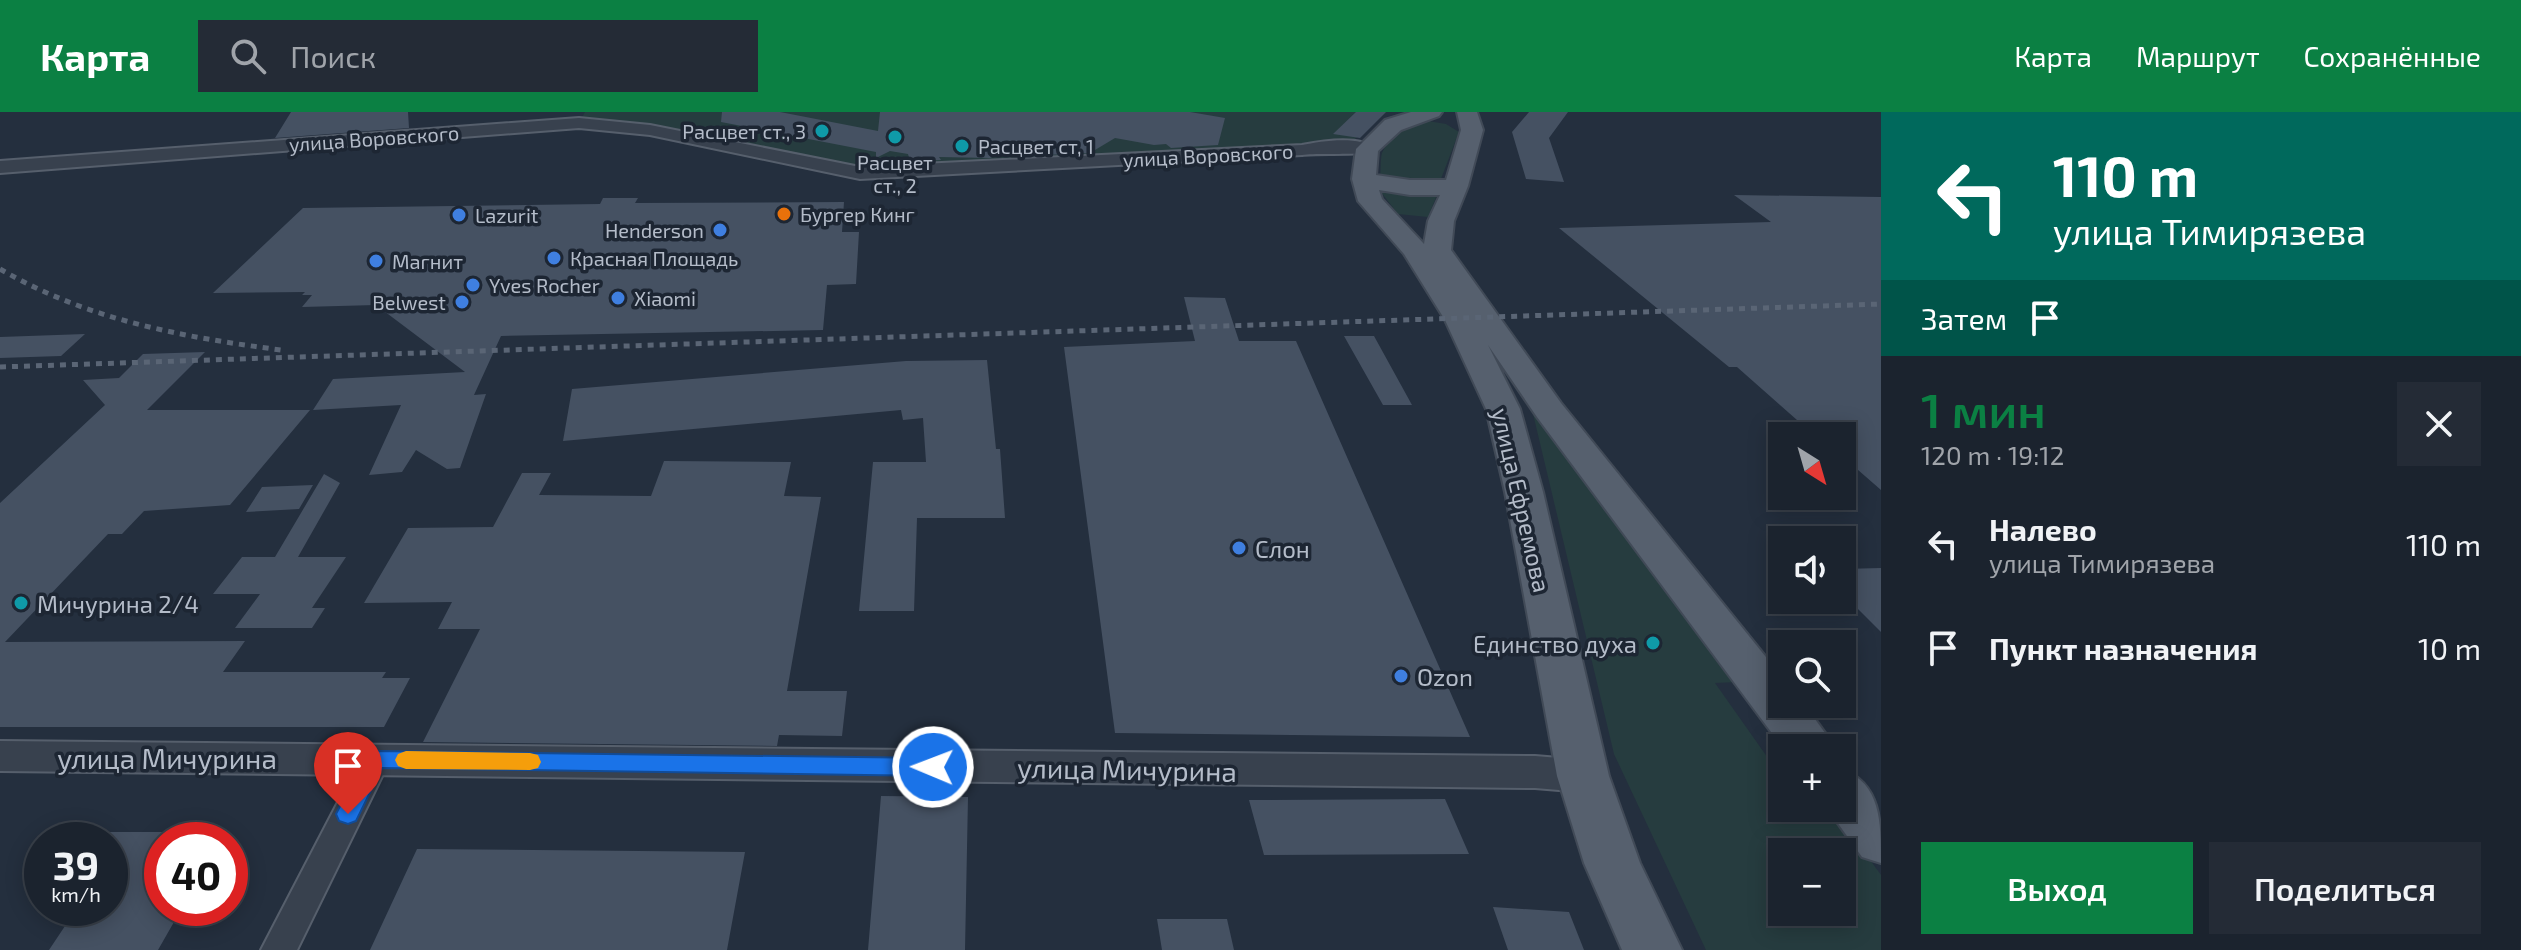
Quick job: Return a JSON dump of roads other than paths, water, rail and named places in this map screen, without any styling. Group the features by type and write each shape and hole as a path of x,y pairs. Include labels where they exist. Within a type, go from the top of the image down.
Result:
{"main road":[{"path":"1456,186 1419,191 1393,188 1366,164 1393,125 1420,116 1430,120 1470,121"},
{"name":"улица Ефремова","path":"1470,121 1456,186 1441,221 1437,250 1549,410 1800,734"},
{"name":"улица Ефремова","path":"1366,164 1370,201 1415,250 1460,320 1503,409 1524,492 1583,776 1612,863 1652,950"},
{"path":"1856,808 1881,841"}],"street":[{"name":"улица Воровского","path":"0,167 579,123 664,131 860,173 1302,150 1325,146 1366,164"},
{"name":"улица Мичурина","path":"0,756 1535,772 1583,776"},
{"path":"279,950 375,760"}],"railway":[{"path":"0,269 33,287 101,314 172,332 281,350"},
{"path":"0,367 1881,304"}],"place":[{"name":"Расцвет ст., 3","path":"822,131"},
{"name":"Расцвет ст., 2","path":"895,137"},
{"name":"Расцвет ст, 1","path":"962,146"},
{"name":"Бургер Кинг","path":"784,214"},
{"name":"Lazurit","path":"459,215"},
{"name":"Henderson","path":"720,230"},
{"name":"Красная Площадь","path":"554,258"},
{"name":"Магнит","path":"376,261"},
{"name":"Yves Rocher","path":"473,285"},
{"name":"Xiaomi","path":"618,298"},
{"name":"Belwest","path":"462,302"},
{"name":"Слон","path":"1239,548"},
{"name":"Мичурина 2/4","path":"21,603"},
{"name":"Единство духа","path":"1653,643"},
{"name":"Ozon","path":"1401,676"}]}
